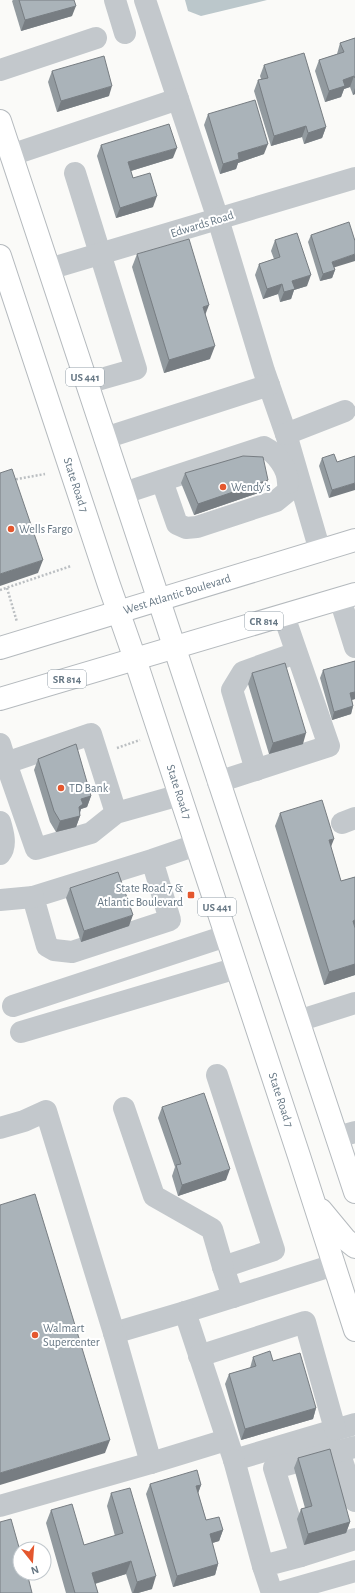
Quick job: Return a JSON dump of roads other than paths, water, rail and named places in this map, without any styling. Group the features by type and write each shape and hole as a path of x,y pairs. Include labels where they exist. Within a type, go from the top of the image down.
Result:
{"main road":[{"name":"US 441","path":"0,121 298,1021 346,1135 355,1192"},
{"name":"State Road 7","path":"0,256 180,795 355,1330"},
{"name":"West Atlantic Boulevard","path":"0,648 355,540"},
{"name":"CR 814","path":"174,648 347,597"},
{"name":"SR 814","path":"0,699 174,648"},
{"path":"313,1201 345,1239 355,1247"},
{"path":"334,1265 355,1279"}],"street":[{"path":"115,0 125,33"},
{"path":"145,0 218,219 269,385 286,434 313,553"},
{"path":"0,70 96,38"},
{"path":"11,155 178,99"},
{"path":"75,173 136,369 87,384"},
{"name":"Edwards Road","path":"49,270 355,178"},
{"path":"105,438 269,385"},
{"path":"286,434 352,402"},
{"path":"124,493 264,447 273,451 282,465 288,480 287,492 313,553"},
{"path":"162,481 177,524 186,528 197,527 276,502 287,492"},
{"path":"347,597 355,646"},
{"path":"218,782 329,746 284,616"},
{"path":"256,770 232,690 243,672 296,653"},
{"path":"116,813 91,734 3,754 36,850 91,833 116,813 180,795"},
{"path":"0,822 4,835 2,852 0,854"},
{"path":"0,900 33,897 196,845"},
{"path":"33,897 47,946 54,950 72,952 170,920 152,860"},
{"path":"13,1006 226,936"},
{"path":"72,952 81,984"},
{"path":"21,1032 237,968"},
{"path":"298,1021 355,1004"},
{"path":"217,1075 274,1250 223,1267"},
{"path":"124,1108 154,1196 212,1229 233,1297"},
{"path":"0,1128 24,1121 46,1111 114,1333 151,1463"},
{"path":"114,1333 334,1265"},
{"path":"186,1312 230,1450 272,1593"},
{"path":"0,1506 151,1463 230,1450 345,1426 305,1322 199,1356"},
{"path":"301,1556 274,1468 347,1449 355,1501"},
{"path":"263,1566 355,1540"},
{"path":"278,1593 301,1590 355,1571"}],"place":[{"name":"Wendy's","path":"223,487"},
{"name":"Wells Fargo","path":"11,529"},
{"name":"TD Bank","path":"61,788"},
{"name":"State Road 7 & Atlantic Boulevard","path":"191,895"},
{"name":"Walmart Supercenter","path":"35,1335"}]}
